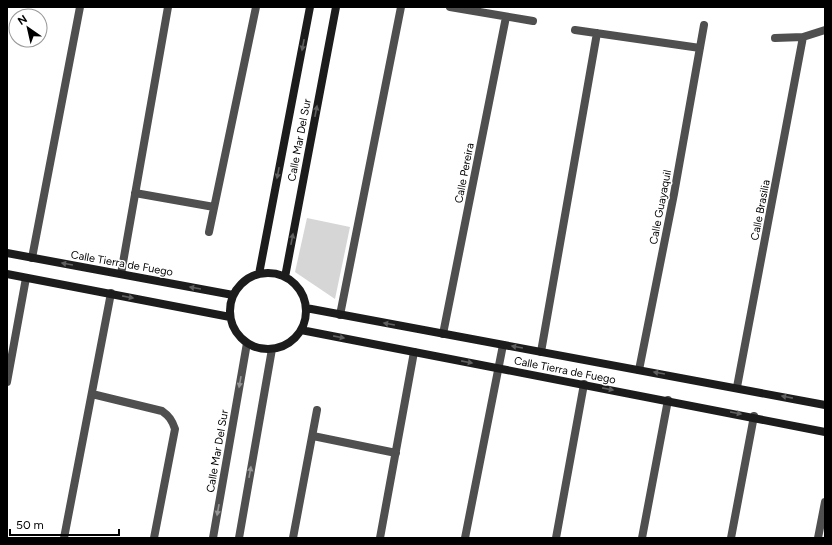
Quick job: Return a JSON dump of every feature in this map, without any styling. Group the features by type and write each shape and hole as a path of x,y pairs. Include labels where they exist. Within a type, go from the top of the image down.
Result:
{"street":[{"path":"32,258 80,7"},
{"path":"120,274 168,7"},
{"path":"209,232 256,7"},
{"name":"Calle Mar Del Sur","path":"259,274 310,7"},
{"name":"Calle Mar Del Sur","path":"285,277 336,7"},
{"path":"340,315 401,7"},
{"path":"450,7 533,21"},
{"name":"Calle Pereira","path":"443,334 506,17"},
{"name":"Calle Guayaquil","path":"639,370 674,194 704,25"},
{"path":"575,30 700,48"},
{"path":"775,38 803,37 825,30"},
{"path":"541,352 597,33"},
{"name":"Calle Brasilia","path":"737,388 803,37"},
{"path":"135,193 214,207"},
{"name":"Calle Tierra de Fuego","path":"7,253 233,295"},
{"path":"272,273 285,277 296,285 303,296 306,308 305,320 301,330 289,343 272,349 259,348 247,343 236,332 230,317 233,295 244,281 259,274 272,273"},
{"path":"7,274 230,317"},
{"path":"7,382 26,278"},
{"path":"64,538 111,293"},
{"name":"Calle Tierra de Fuego","path":"306,308 825,405"},
{"name":"Calle Tierra de Fuego","path":"301,330 754,416 825,432"},
{"name":"Calle Mar Del Sur","path":"213,538 247,343"},
{"path":"465,538 503,345"},
{"path":"238,538 272,349"},
{"path":"380,538 414,352"},
{"path":"556,538 584,384"},
{"path":"92,394 162,411 170,416 173,422 175,429 154,538"},
{"path":"642,538 668,400"},
{"path":"293,538 317,410"},
{"path":"731,538 754,416"},
{"path":"313,436 396,453"},
{"path":"818,538 825,502"}],"shaded area":[{"path":"307,218 350,227 335,299 295,272"}]}
